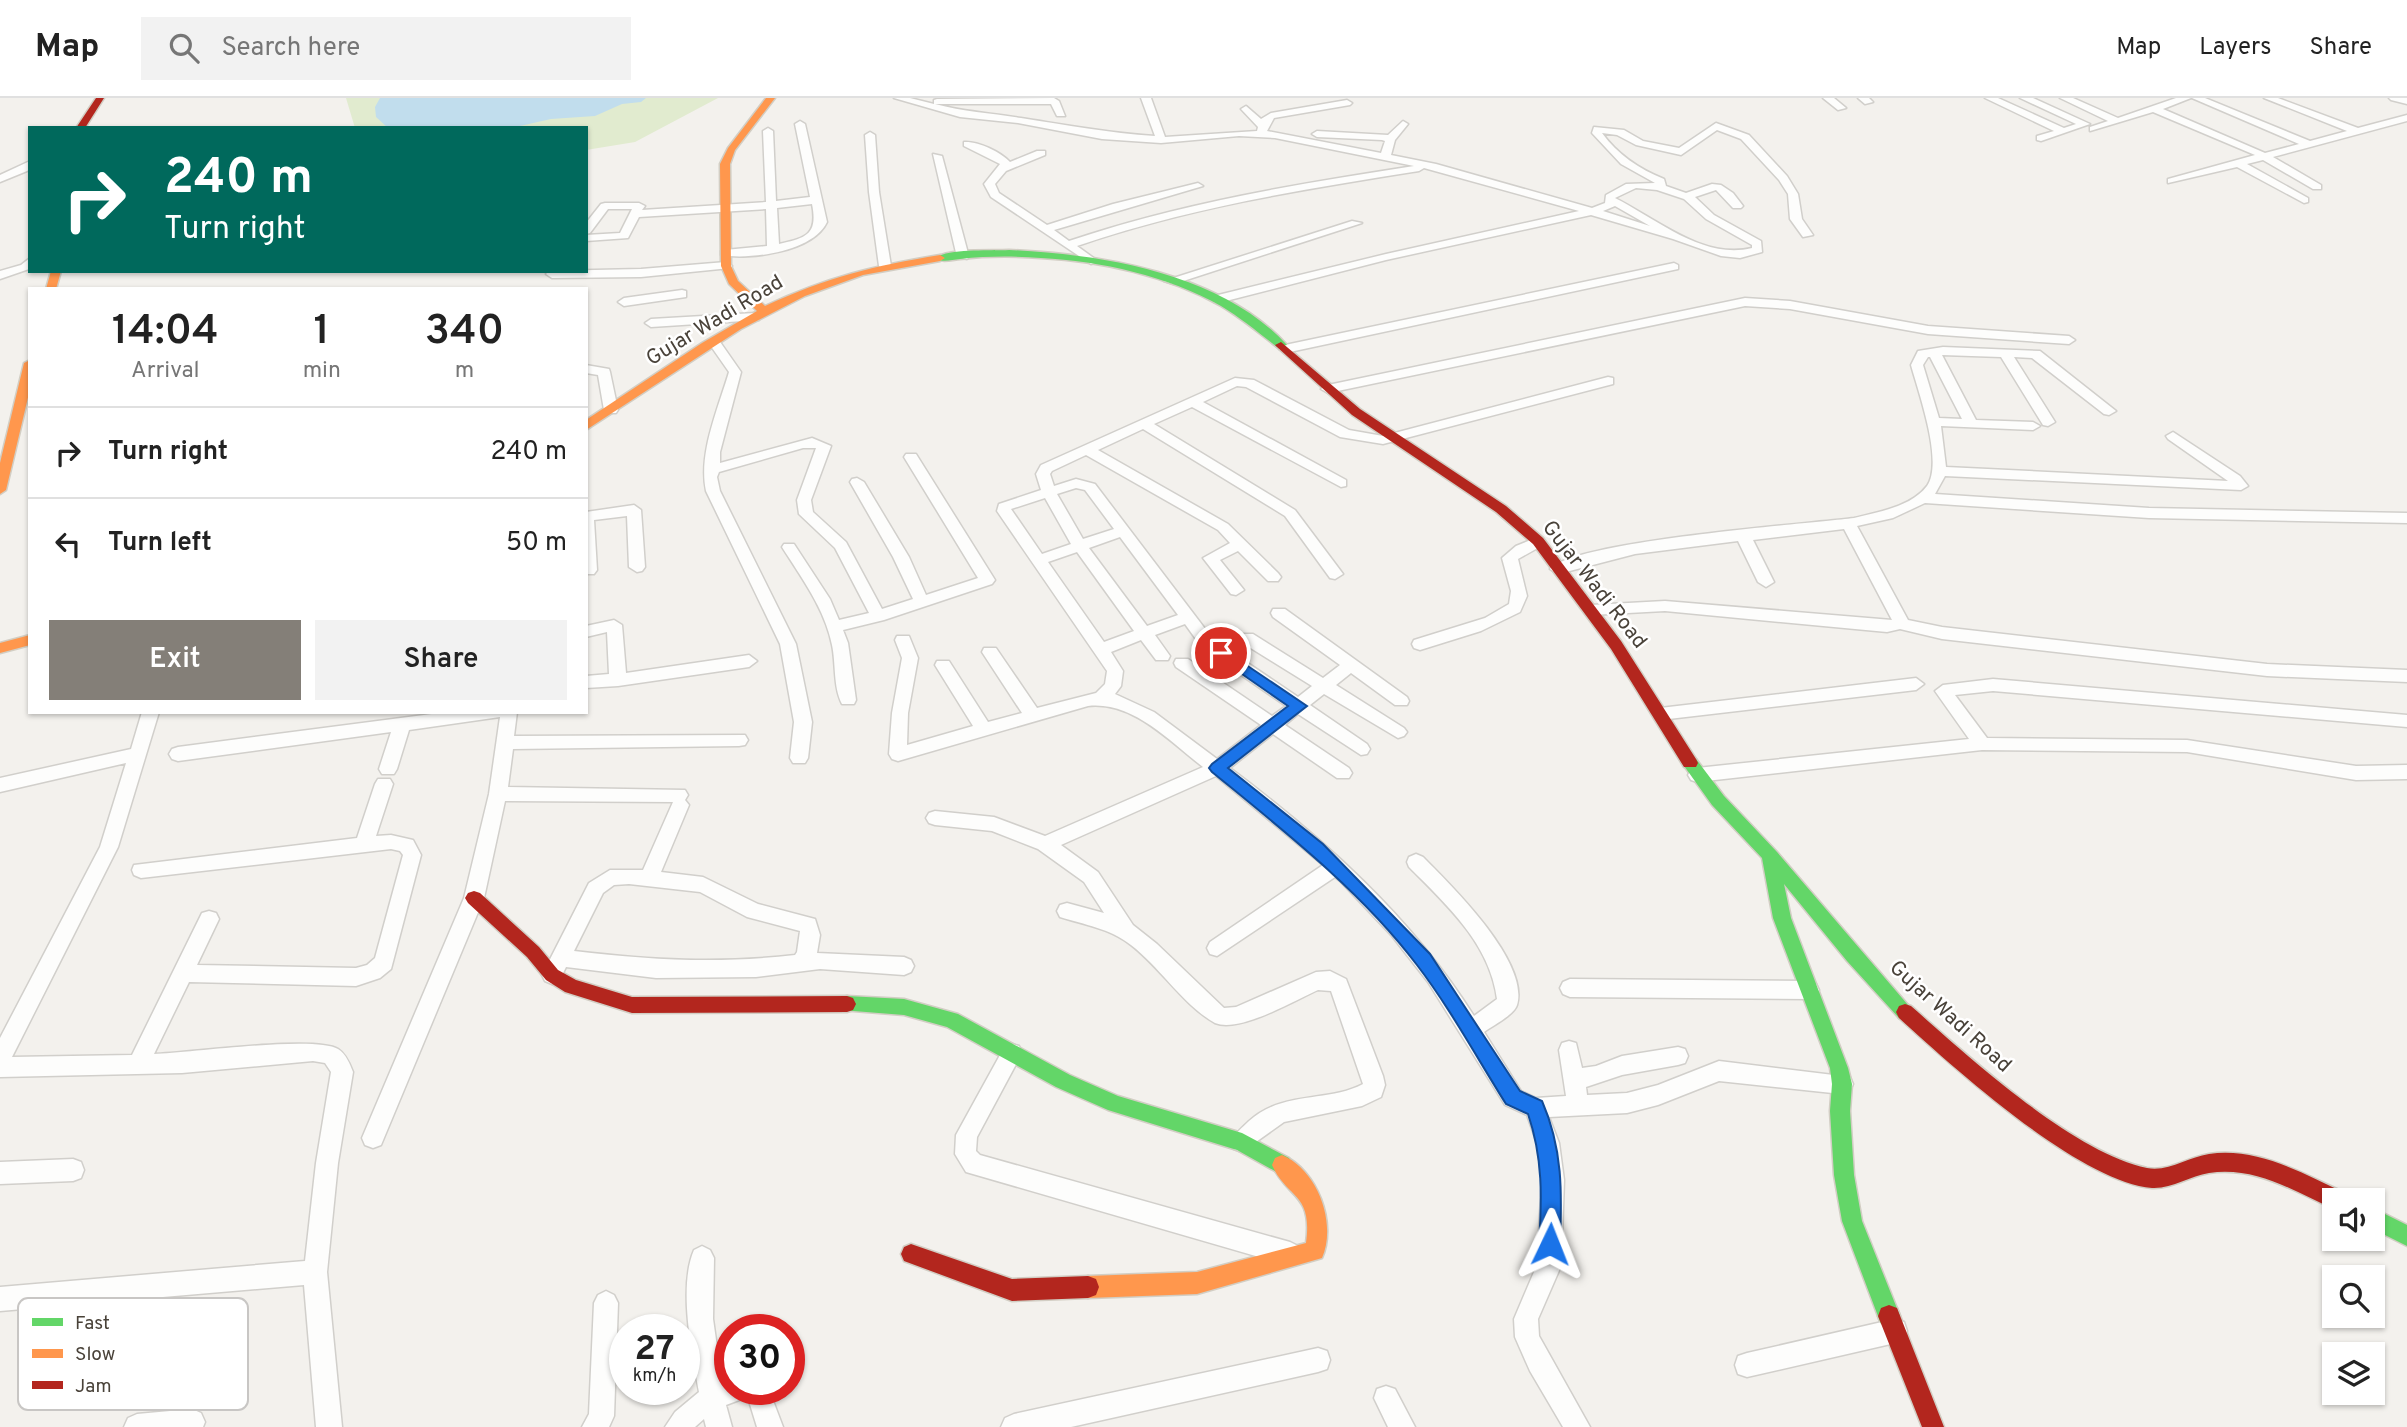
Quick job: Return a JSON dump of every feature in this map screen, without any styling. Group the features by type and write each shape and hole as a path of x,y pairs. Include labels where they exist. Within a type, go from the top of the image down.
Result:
{"main road":[{"path":"81,126 100,98"},
{"path":"760,314 733,282 725,259 725,164 731,150 771,98"},
{"name":"Gujar Wadi Road","path":"588,423 760,314 820,285 885,266 963,257 1030,254 1091,261 1170,281 1218,299 1285,349 1328,389 1394,439 1486,499 1516,521 1538,542 1591,610 1718,804 1770,856 1888,995 1979,1074 2089,1154 2146,1178 2167,1177 2209,1163 2248,1166 2274,1172 2322,1193"},
{"path":"0,490 25,411 28,382"},
{"path":"0,648 28,641"},
{"path":"1770,856 1782,918 1839,1068 1842,1084 1840,1111 1846,1197 1852,1222 1933,1427"},
{"path":"474,898 533,952 557,967 571,986 632,1005 836,1003 904,1007 950,1020 1063,1081 1115,1104 1242,1142 1278,1161 1310,1193 1318,1219 1318,1246 1311,1253 1198,1283 1012,1290 911,1254"},
{"path":"2385,1224 2407,1236"}],"street":[{"path":"899,98 960,114 1018,120 1102,136 1161,140 1262,129 1315,138 1385,157 1432,166 1594,211 1671,236"},
{"path":"1146,98 1161,140"},
{"path":"1298,98 1311,108 1319,121 1315,138"},
{"path":"1828,98 1841,108"},
{"path":"1990,98 2063,131"},
{"path":"2025,98 2085,124 2041,138"},
{"path":"2065,98 2118,121"},
{"path":"2094,129 2154,109 2168,100 2186,98"},
{"path":"2197,98 2308,144"},
{"path":"2269,98 2356,131"},
{"path":"2394,98 2407,101"},
{"path":"916,103 1054,101 1061,114"},
{"path":"1262,129 1271,116 1347,103"},
{"path":"2116,108 2127,112"},
{"path":"1246,109 1262,129"},
{"path":"2154,109 2262,156 2317,187"},
{"path":"2172,180 2407,118"},
{"path":"588,272 641,273 725,259 797,243 816,235 821,222 800,124"},
{"path":"1385,157 1390,140 1403,124"},
{"path":"1661,187 1660,181 1629,167 1621,160 1606,146 1598,129 1620,132 1640,143 1681,152 1716,126 1745,137 1783,178 1793,194 1796,219 1807,235"},
{"path":"768,131 773,247"},
{"path":"870,135 874,191 885,266"},
{"path":"1315,138 1378,136 1390,140"},
{"path":"968,144 1001,158 1006,168"},
{"path":"1041,153 1006,168 991,179 990,190 1091,261"},
{"path":"937,156 963,257"},
{"path":"2238,163 2304,200"},
{"path":"0,179 28,165"},
{"path":"1068,245 1148,219 1257,194 1432,166"},
{"path":"1047,229 1117,206 1198,186"},
{"path":"1661,187 1687,197 1710,216 1757,243 1758,250 1746,255 1732,255 1689,242 1609,199 1617,189 1661,187"},
{"path":"1687,197 1714,187 1724,190 1737,206"},
{"path":"1218,299 1386,257 1594,211 1611,205 1609,199"},
{"path":"636,214 725,211 816,200"},
{"path":"588,228 605,206 638,205 624,236 588,238"},
{"path":"1170,281 1356,223"},
{"path":"0,275 24,267 28,259"},
{"path":"1285,349 1674,267"},
{"path":"552,274 562,273"},
{"path":"624,302 682,294 666,322"},
{"path":"1328,389 1745,302 1790,305 1928,330 2069,340"},
{"path":"652,323 760,314"},
{"path":"714,342 735,372 713,452 710,477 713,491 792,659 803,722 799,758"},
{"path":"1934,352 1971,424"},
{"path":"2005,353 2048,422"},
{"path":"1558,569 1601,554 1684,541 1848,523 1890,514 1923,498 1931,490 1939,471 1933,422 1917,374 1917,365 1923,354 2035,354 2109,411"},
{"path":"588,369 604,372 611,410"},
{"path":"1162,656 1081,546 1048,492 1043,474 1046,468 1226,385 1242,382 1345,434 1374,440 1394,439 1608,381"},
{"path":"1192,401 1341,484"},
{"path":"1933,422 2033,426"},
{"path":"1144,424 1290,513 1335,574"},
{"path":"1939,471 2241,486 2173,436"},
{"path":"713,469 801,444 812,442 824,446 804,500 806,514 841,545 878,615"},
{"path":"1088,450 1223,527 1273,578"},
{"path":"834,627 987,580 911,457"},
{"path":"857,482 901,556 922,602"},
{"path":"1100,699 1113,686 1116,677 1039,560 1003,511 1004,507 1076,483 1090,486 1204,638"},
{"path":"1923,498 2149,513 2407,518"},
{"path":"588,516 634,510 638,567"},
{"path":"1848,523 1900,616 1900,624"},
{"path":"1039,560 1123,531"},
{"path":"1743,535 1766,582"},
{"path":"1420,644 1495,620 1514,609 1520,599 1510,558 1521,549 1538,542"},
{"path":"588,543 589,570"},
{"path":"1236,590 1211,558 1214,554 1241,543"},
{"path":"789,547 822,599 834,627 842,655 848,700"},
{"path":"1591,610 1665,606 1887,627 1900,624 1942,633 2267,670 2407,677 2407,687"},
{"path":"1279,613 1401,701"},
{"path":"1100,650 1187,617"},
{"path":"588,632 614,625 618,680"},
{"path":"1247,638 1398,732"},
{"path":"903,640 910,658 900,713 898,754 1032,715 1100,699 1112,699 1126,705 1159,724 1217,768 1289,824 1335,867 1423,959 1513,1098 1535,1108 1627,1103 1658,1096 1719,1070 1842,1084"},
{"path":"990,652 1032,715"},
{"path":"1221,653 1361,749"},
{"path":"588,682 749,662"},
{"path":"1182,663 1343,773"},
{"path":"1045,844 1217,768 1352,664"},
{"path":"943,665 984,729"},
{"path":"1660,714 1916,684"},
{"path":"1982,744 1943,691 1993,685 2407,721"},
{"path":"0,1059 109,847 150,714"},
{"path":"178,754 368,721 402,724 480,714"},
{"path":"373,1138 474,898 498,794 509,714"},
{"path":"364,846 402,724"},
{"path":"506,743 740,740"},
{"path":"1697,775 1982,744 2187,746 2356,773 2407,772"},
{"path":"0,785 139,754"},
{"path":"498,794 679,800 649,879"},
{"path":"935,818 994,824 1045,844 1091,877 1125,928"},
{"path":"141,870 391,842 406,845 412,855 384,963 373,972 356,977 183,973"},
{"path":"1416,862 1460,907 1488,944 1501,967 1508,991 1508,1003 1470,1030"},
{"path":"1217,948 1335,867"},
{"path":"802,962 809,950 812,934 808,925 754,911 703,885 629,876 610,878 596,888 557,967 756,968 820,961 904,967"},
{"path":"1067,911 1099,917 1125,928 1147,944 1171,971 1222,1017 1237,1016 1316,981 1330,980 1341,989 1374,1085 1373,1090 1362,1096 1280,1113 1265,1121 1242,1142"},
{"path":"139,1063 209,919"},
{"path":"1570,988 1810,990"},
{"path":"1569,1051 1578,1106"},
{"path":"0,1068 182,1063 313,1052 330,1053 339,1061 342,1072 327,1163 315,1272 329,1427"},
{"path":"1013,1053 967,1135 964,1149 966,1158 974,1164 1297,1256"},
{"path":"1572,1079 1596,1076 1622,1066 1678,1056"},
{"path":"1535,1108 1548,1143 1553,1180 1549,1266 1526,1318 1527,1337 1577,1427"},
{"path":"0,1173 73,1170"},
{"path":"702,1258 698,1279 714,1353"},
{"path":"0,1299 315,1272"},
{"path":"595,1427 601,1416 606,1303"},
{"path":"1747,1366 1895,1331"},
{"path":"1014,1427 1318,1360"},
{"path":"1385,1398 1402,1427"},
{"path":"678,1427 689,1415 714,1400"},
{"path":"719,1427 722,1405"},
{"path":"762,1405 770,1427"},
{"path":"137,1427 192,1422"}],"green space":[{"path":"346,98 718,98 635,142 588,150 588,126 354,126"}],"water":[{"path":"380,98 646,98 641,102 622,104 595,116 551,119 520,126 386,126 376,117 375,107"}],"traffic: fast":[{"path":"940,258 1009,253 1117,265 1185,285 1216,299 1250,320 1281,345"},
{"path":"1690,763 1718,800 1905,1012"},
{"path":"1770,857 1782,918 1839,1068 1842,1084 1840,1111 1844,1175 1852,1221 1889,1316"},
{"path":"847,1004 904,1007 951,1020 1063,1081 1115,1104 1242,1142 1282,1165"},
{"path":"2385,1224 2407,1236"}],"traffic: slow":[{"path":"764,311 733,282 726,266 725,164 731,150 771,98"},
{"path":"588,425 706,345 801,293 861,272 940,258"},
{"path":"52,287 55,273"},
{"path":"0,490 28,371"},
{"path":"0,648 28,641"},
{"path":"1088,1287 1197,1283 1315,1251 1316,1212 1301,1184 1282,1165"}],"traffic: jam":[{"path":"81,126 100,98"},
{"path":"1281,345 1356,412 1501,509 1538,541 1616,645 1690,763"},
{"path":"474,898 533,952 552,975 571,986 632,1005 847,1004"},
{"path":"1905,1012 2022,1109 2091,1155 2123,1170 2157,1178 2172,1176 2207,1164 2241,1163 2275,1171 2322,1192"},
{"path":"911,1254 1012,1290 1088,1287"},
{"path":"1889,1316 1933,1427"}],"route":[{"path":"1221,653 1299,706 1217,768 1317,849 1381,913 1423,959 1513,1098 1535,1108 1548,1143 1553,1180 1550,1244"}]}
